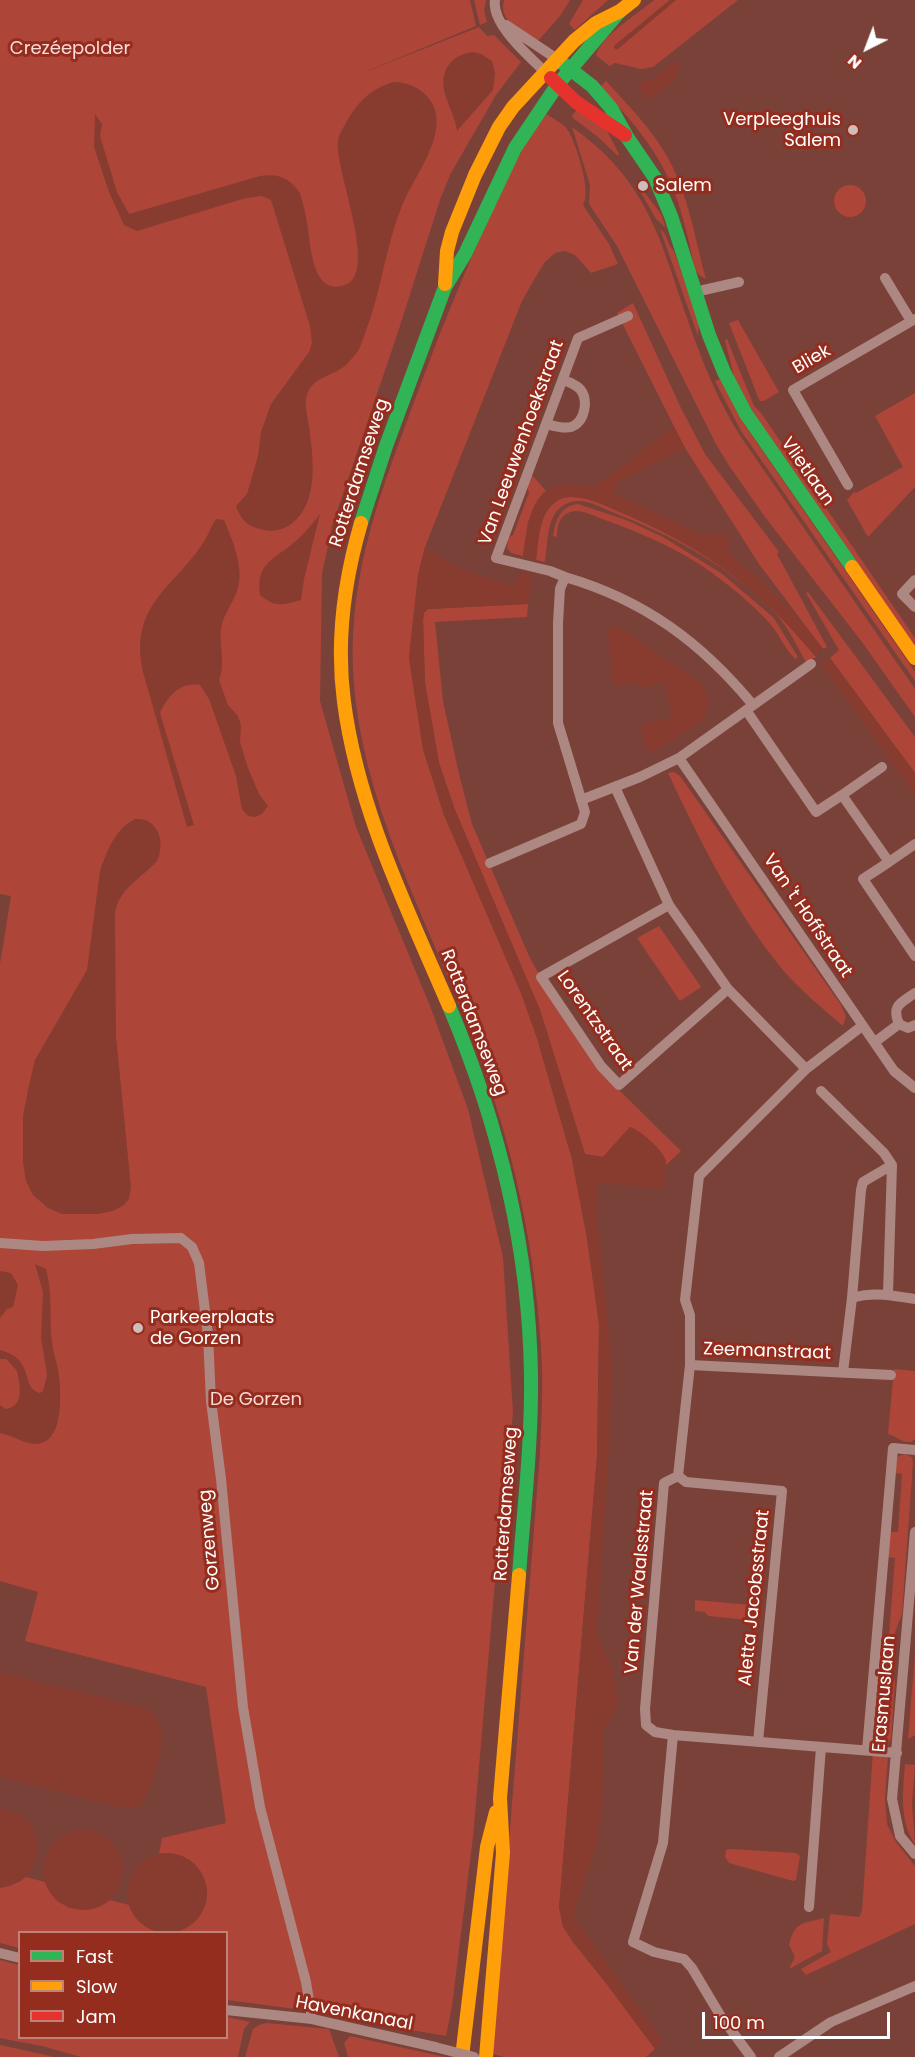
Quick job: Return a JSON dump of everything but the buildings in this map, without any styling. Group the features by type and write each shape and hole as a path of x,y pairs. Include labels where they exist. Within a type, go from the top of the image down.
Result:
{"main road":[{"name":"Rotterdamseweg","path":"486,2057 503,1853 500,1798 529,1454 530,1351 522,1264 508,1187 470,1059 371,815 357,773 345,711 341,667 345,590 360,520 445,287 465,254 515,148 569,69 620,11 634,0"},
{"name":"Rotterdamseweg","path":"445,287 447,251 452,232 475,175 499,127 513,107 579,36 596,23 620,11"},
{"name":"Vlietlaan","path":"556,60 600,95 611,108 627,137 655,178 671,216 709,335 724,372 746,414 915,658"},
{"name":"Vlietlaan","path":"545,72 576,102 627,137"},
{"name":"Rotterdamseweg","path":"462,2057 486,1847 500,1798"}],"street":[{"path":"495,0 494,9 500,21 522,50 545,72"},
{"path":"500,21 556,60"},
{"name":"Bliek","path":"848,484 793,390 913,320 885,278"},
{"path":"695,292 739,282"},
{"name":"Van Leeuwenhoekstraat","path":"565,577 550,571 496,558 578,338 628,316"},
{"path":"546,424 558,428 571,427 585,411 585,400 581,390 573,383 563,380"},
{"path":"490,863 580,824 585,812 558,723 560,589 565,577 613,593 669,624 716,664 749,708 816,812 882,767"},
{"path":"915,580 902,594 915,607"},
{"path":"581,800 640,777 679,758 811,664"},
{"name":"Van 't Hoffstraat","path":"679,758 894,1071 915,1088"},
{"path":"615,787 669,905 728,989 806,1069"},
{"path":"842,795 889,862"},
{"path":"915,844 862,879 915,956"},
{"name":"Lorentzstraat","path":"669,905 541,977 602,1066 619,1085 728,989"},
{"path":"915,993 898,1005 895,1014 899,1024 908,1028 915,1025"},
{"path":"874,1042 899,1024"},
{"name":"Van der Waalsstraat","path":"673,1735 655,1732 646,1725 645,1709 664,1483 678,1476 690,1365 690,1315 685,1300 699,1176 806,1069 862,1026"},
{"path":"822,1091 884,1152 892,1165 888,1294"},
{"name":"Zeemanstraat","path":"843,1372 861,1190 863,1182 892,1165"},
{"name":"Gorzenweg","path":"0,1243 74,1246 132,1239 181,1238 192,1247 199,1263 208,1335 211,1401 243,1707 260,1807 306,1982 312,2019"},
{"path":"852,1298 865,1294 888,1294 915,1299"},
{"name":"Zeemanstraat","path":"690,1365 891,1375"},
{"name":"Erasmuslaan","path":"867,1750 893,1448 915,1450"},
{"name":"Aletta Jacobsstraat","path":"678,1476 686,1482 782,1491 758,1742"},
{"name":"Erasmuslaan","path":"915,1532 892,1799 900,1836 915,1854"},
{"path":"751,2057 720,2015 692,1968 684,1959 654,1952 633,1942 663,1843 673,1735 897,1753"},
{"path":"809,1907 821,1747"},
{"path":"0,1953 18,1958"},
{"path":"779,2057 831,2022 915,1986"},
{"name":"Havenkanaal","path":"228,2010 312,2019 474,2057"}],"green space":[{"name":"De Gorzen","path":"0,0 470,0 476,26 355,76 479,27 487,36 494,35 521,62 496,95 451,173 441,197 332,526 322,574 320,701 356,827 430,1006 468,1109 503,1257 513,1413 497,1558 473,1837 452,2006 446,2036 376,2024 341,2015 228,2000 228,1931 176,1931 190,1925 201,1914 206,1900 206,1886 201,1873 191,1862 177,1855 159,1854 162,1838 226,1823 206,1687 25,1641 38,1592 0,1581 0,964 11,896 0,894"},
{"path":"474,0 486,0 484,10 487,22 480,25"},
{"path":"504,0 570,0 560,16 538,41 519,30 508,20 503,8"},
{"path":"583,0 608,0 575,30 569,24"},
{"path":"654,0 670,0 614,46 616,50 676,0 738,0 653,67 641,69 615,63 609,66 596,55 613,32"},
{"path":"606,81 648,128 669,160 687,203 706,279 695,269 680,208 666,173 641,134 600,87"},
{"path":"578,109 606,129 618,156 573,118 572,115"},
{"path":"547,114 565,127 572,138 579,157 586,190 583,205 609,244 618,264 591,273 575,255 565,251 555,253 545,262 522,301 425,547 418,575 409,658 423,749 444,815 521,993 537,1038 572,1159 587,1238 599,1324 597,1456 559,1908 573,1942 655,2049 646,2057 504,2057 492,2054 540,1454 542,1377 535,1283 521,1201 501,1121 474,1042 382,813 368,766 358,718 353,669 353,632 363,562 392,462 439,336 488,220 528,139"},
{"path":"572,127 613,163 638,196 660,241 700,353 723,406 743,440 915,689 915,717 862,642 765,517 716,444 617,246 589,203 590,185"},
{"path":"850,185 862,189 866,201 862,213 850,217 838,213 834,201 838,189"},
{"path":"642,189 661,214 666,228 656,219 640,191"},
{"path":"660,229 674,251 699,323 698,336"},
{"path":"633,303 680,406 705,454 779,552 777,554 827,647 823,649 759,564 685,448 617,313"},
{"path":"738,320 779,392 764,401 760,401 758,397 729,323"},
{"path":"727,339 754,406 915,638 915,647 758,421 734,377 725,340"},
{"path":"720,379 746,427 915,672 915,681 741,431 715,381"},
{"path":"915,393 915,487 868,537 847,500 854,492 903,467 875,416"},
{"path":"532,475 546,491 528,522 523,556 511,553 507,548 508,538 513,535 529,493 527,487"},
{"path":"566,497 573,497 588,499 609,507 652,526 705,555 756,595 721,568 679,542 587,502 567,503 556,512 550,525 545,562 536,560 542,522 550,507"},
{"path":"578,504 626,520 663,537 721,573 773,617 798,657 795,659 771,625 755,608 696,562 666,545 579,511 563,516 559,523 557,537 553,536 555,525 563,511"},
{"path":"808,592 915,737 915,773 830,658 839,650 806,593"},
{"path":"763,601 774,611 795,633 816,657 806,662 789,632"},
{"path":"528,604 527,617 435,622 443,701 459,774 472,824 529,956 564,1020 596,1064 681,1151 665,1166 666,1160 630,1127 603,1157 585,1154 540,1010 455,810 439,763 425,683 424,613 427,609"},
{"path":"674,772 680,776 841,1005 846,1016 843,1026 789,977 748,923 719,874 668,773"},
{"path":"659,926 701,987 680,1001 637,938"},
{"path":"894,1369 915,1371 915,1439 911,1442 888,1434"},
{"path":"904,1454 912,1457 913,1463 902,1614 895,1632 891,1668 895,1682 891,1739 881,1745 876,1744 872,1737 881,1738 884,1691 876,1690 880,1636 889,1636 895,1558 888,1557 889,1532 898,1532 902,1474 895,1473 897,1457"},
{"path":"695,1600 751,1605 750,1620 708,1616 705,1612 695,1611"},
{"path":"915,1652 915,1735 908,1739"},
{"path":"873,1751 888,1756 885,1799 887,1824 896,1842 915,1866 915,1924 806,1975 801,1969 831,1952 827,1944 830,1914 859,1917 862,1911"},
{"path":"905,1764 915,1765 912,1804 915,1844 904,1816"},
{"path":"726,1850 796,1853 800,1856 796,1880 729,1863 725,1857"},
{"path":"26,1877 45,1882 57,1901 87,1910 101,1906 110,1900 129,1905 141,1922 157,1931 18,1931 18,1948 0,1943 0,1888 19,1882"},
{"path":"824,1918 822,1951 789,1969 795,1957 789,1945 797,1927"},
{"path":"0,1960 18,1965 18,2039 228,2039 228,2017 250,2022 244,2029 238,2057 81,2057 42,2046 0,2038"},
{"path":"267,2023 329,2029 339,2057 245,2057 253,2029"},
{"path":"350,2036 445,2057 348,2057 344,2043"},
{"path":"0,2045 46,2055 54,2057 0,2057"}],"shaded area":[{"path":"670,0 676,0 618,49 614,48 614,46"},
{"path":"473,52 492,61 495,74 493,90 457,131 444,90 444,74 456,58"},
{"path":"673,62 681,66 674,81 649,100 638,88 645,78 654,81 657,75"},
{"path":"393,82 414,87 430,100 436,114 435,136 427,158 399,214 373,309 358,351 342,368 312,385 307,394 306,408 313,465 307,504 300,515 283,529 256,528 243,520 236,506 247,494 258,456 261,432 271,404 309,352 312,343 310,326 271,200 262,196 246,198 137,231 124,225 109,192 94,147 95,114 102,124 100,136 117,192 129,214 260,176 272,175 283,178 288,180 300,193 316,269 326,284 334,287 345,285 355,276 358,261 357,241 338,153 338,140 341,131 360,103 371,93"},
{"path":"674,427 685,448 618,482 613,493 704,536 724,534 730,540 728,551 731,555 780,599 823,649 815,656 771,608 725,570 675,538 593,501 567,497 552,504 547,509 542,522 536,560 523,556 533,509 547,490 575,484 595,487"},
{"path":"320,514 301,600 279,604 270,602 260,595 259,585 262,571 271,560 302,535"},
{"path":"216,519 224,520 228,528 235,547 240,578 222,626 222,668 219,680 228,705 238,716 241,725 240,742 248,768 259,794 268,806 262,814 255,817 248,816 242,809 236,776 209,699 200,685 186,686 171,696 160,713 194,825 187,827 143,672 140,649 142,630 156,600 203,543"},
{"path":"425,547 459,568 506,584 513,585 521,572 532,574 528,604 428,609 424,613 425,683 439,763 455,810 540,1010 585,1154 603,1157 630,1127 650,1140 666,1162 663,1189 601,1183 598,1189 596,1214 611,1357 611,1396 597,1634 612,1668 618,1699 615,1710 604,1729 602,1809 596,1848 573,1916 663,2042 655,2049 573,1942 563,1927 559,1908 597,1456 599,1324 587,1238 572,1159 537,1038 521,993 444,815 423,749 409,658 418,575"},
{"path":"615,626 620,627 699,682 707,692 707,713 703,720 655,751 650,752 645,746 641,724 672,718 665,683 638,688 637,682 613,686 608,632"},
{"path":"830,658 915,773 915,795 821,664"},
{"path":"135,819 143,819 154,826 161,846 157,861 126,890 117,904 115,913 116,1036 131,1187 129,1199 113,1211 98,1214 62,1214 48,1208 33,1195 26,1181 23,1162 23,1116 35,1060 87,970 103,863 117,835"},
{"path":"35,1264 46,1269 48,1278 52,1342 60,1387 60,1409 55,1430 50,1437 39,1444 28,1443 0,1433 0,1405 5,1409 16,1404 20,1389 17,1371 6,1359 0,1359 0,1350 19,1360 34,1390 40,1393 43,1391 47,1375 41,1338 43,1292"},
{"path":"0,1271 11,1273 18,1285 13,1307 7,1309 0,1318"},
{"path":"0,1672 146,1708 151,1712 162,1734 160,1756 153,1780 139,1807 123,1808 0,1777"},
{"path":"0,1808 16,1813 28,1822 35,1834 38,1848 35,1861 28,1874 16,1883 0,1888"},
{"path":"83,1830 98,1833 111,1842 120,1855 123,1870 120,1885 111,1898 98,1907 83,1910 68,1907 55,1898 46,1885 43,1870 46,1855 55,1842 68,1833"},
{"path":"159,1854 175,1854 189,1860 200,1871 206,1885 206,1901 200,1915 189,1926 178,1931 156,1931 145,1926 134,1915 128,1901 128,1885 134,1871 145,1860"}],"traffic: fast":[{"path":"361,523 386,446 445,287 465,254 515,148 558,84 620,11"},
{"path":"557,59 592,86 611,108 627,137 655,178 671,216 709,335 724,372 746,414 852,567"},
{"path":"449,1006 467,1050 496,1140 508,1186 524,1279 529,1326 531,1399 519,1575"}],"traffic: slow":[{"path":"445,284 447,251 452,232 475,175 499,127 513,107 574,41 596,23 620,11 634,0"},
{"path":"361,523 346,589 341,634 344,702 351,742 360,781 386,857 449,1006"},
{"path":"852,567 915,658"},
{"path":"486,2057 503,1853 500,1798 519,1575"},
{"path":"462,2057 487,1847 496,1812"}],"traffic: jam":[{"path":"551,78 576,102 625,135"}],"place":[{"name":"Verpleeghuis Salem","path":"853,130"},
{"name":"Salem","path":"643,186"},
{"name":"Parkeerplaats de Gorzen","path":"138,1328"}],"park label":[{"name":"Crezéepolder","path":"70,49"}]}
